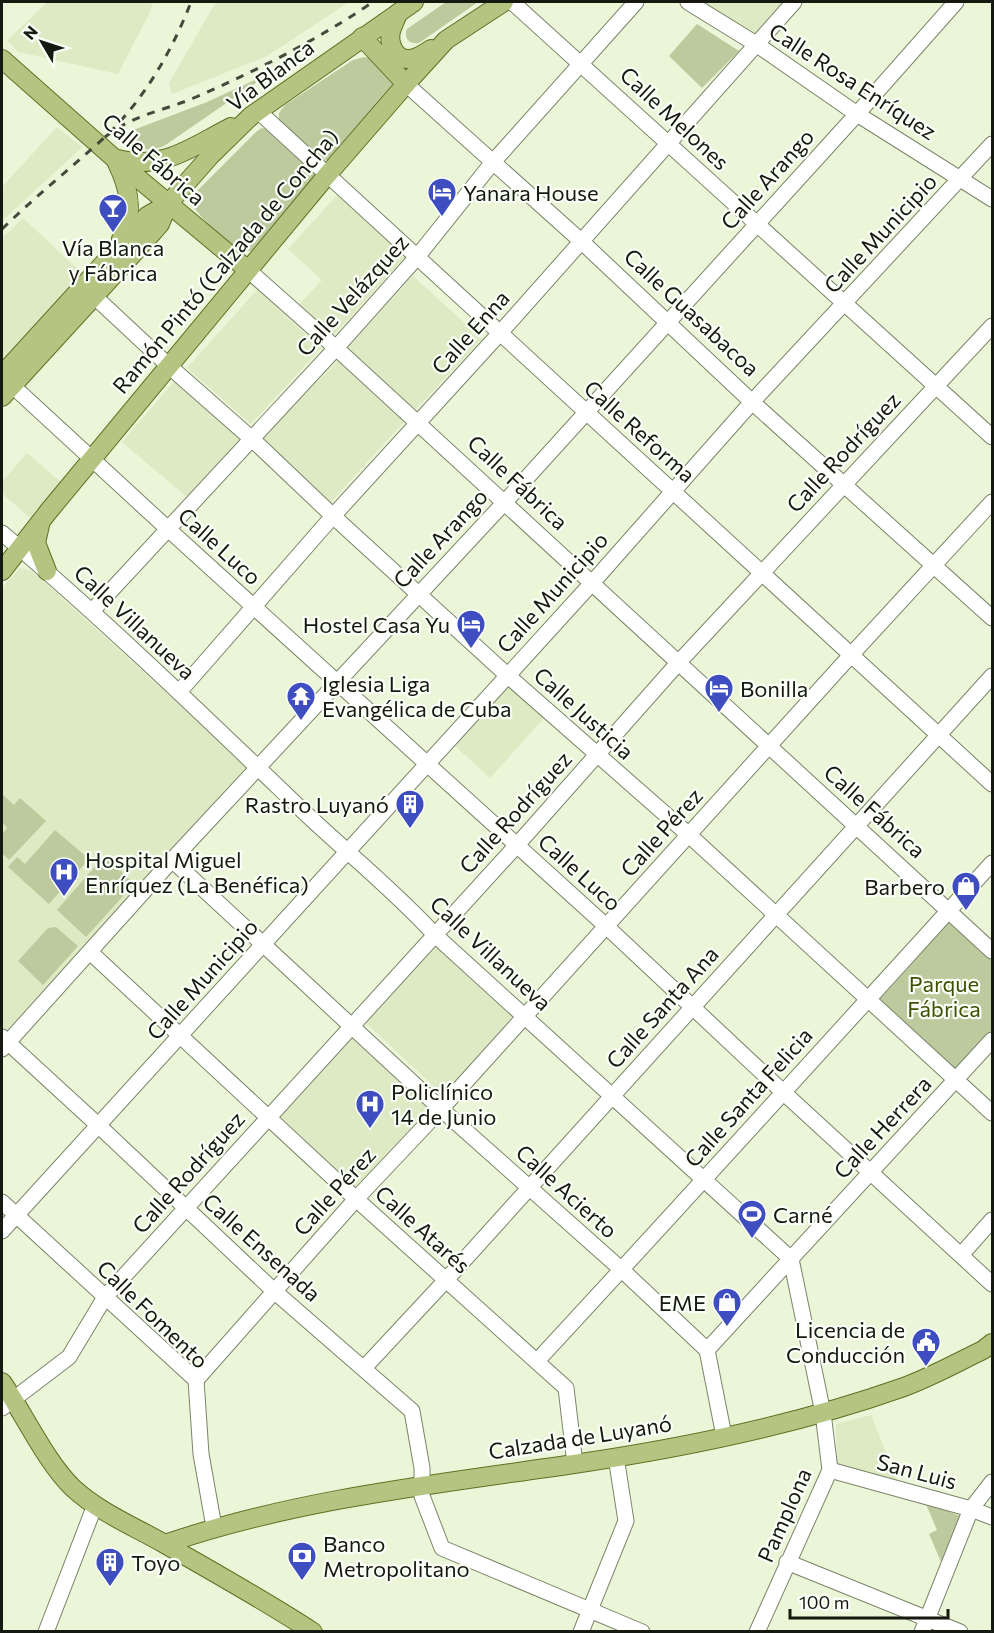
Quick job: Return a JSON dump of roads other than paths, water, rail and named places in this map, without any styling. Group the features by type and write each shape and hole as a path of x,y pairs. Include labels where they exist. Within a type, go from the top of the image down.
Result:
{"main road":[{"name":"Vía Blanca","path":"4,384 147,216 168,204 211,155 255,114 414,2"},
{"name":"Ramón Pintó (Calzada de Concha)","path":"2,571 248,270 419,69 446,40 504,2"},
{"path":"398,13 390,33 395,53 419,69"},
{"name":"Calle Guasabacoa","path":"362,37 406,84"},
{"path":"403,58 418,57 446,40"},
{"name":"Calle Fábrica","path":"2,59 115,159 248,270"},
{"path":"115,159 132,163 158,162 255,114"},
{"path":"115,159 127,187 129,208 126,231 116,250"},
{"name":"Vía Blanca","path":"4,384 95,297 160,224 168,204"},
{"path":"153,232 172,224 199,230"},
{"path":"45,517 39,528 36,543 47,571"},
{"name":"Calzada de Luyanó","path":"165,1544 214,1527 358,1496 616,1457 724,1436 823,1413 903,1388 993,1343"},
{"path":"2,1382 7,1403 66,1480 94,1505 165,1544 295,1627 313,1632"}],"street":[{"name":"Calle Melones","path":"512,2 993,437"},
{"name":"Calle Velázquez","path":"92,611 336,348 417,257 493,162 636,2"},
{"name":"Calle Rosa Enríquez","path":"688,2 756,44 857,114 993,199"},
{"name":"Calle Enna","path":"178,692 794,2"},
{"name":"Calle Arango","path":"3,1043 90,952 337,681 504,503 956,2"},
{"name":"Calle Guasabacoa","path":"406,84 581,241 752,402 993,618"},
{"name":"Calle Reforma","path":"255,114 328,174 993,784"},
{"name":"Calle Municipio","path":"2,1232 592,583 752,402 993,144"},
{"name":"Calle Fábrica","path":"248,270 336,348 679,662 768,747 993,951"},
{"name":"Calle Justicia","path":"95,297 507,675 689,835 993,1113"},
{"name":"Calle Rodríguez","path":"7,1403 69,1357 105,1297 517,845 679,662 993,326"},
{"name":"Calle Luco","path":"4,384 92,460 427,762 993,1284"},
{"name":"Calle Pérez","path":"196,1380 356,1199 441,1109 851,655 993,502"},
{"name":"Calle Villanueva","path":"2,533 92,611 346,852 416,914 435,935 790,1259"},
{"name":"Calle Santa Ana","path":"364,1368 993,676"},
{"name":"Calle Acierto","path":"172,860 441,1109 622,1270 707,1350"},
{"name":"Calle Santa Felicia","path":"537,1361 993,863"},
{"name":"Calle Atarés","path":"90,952 356,1199 566,1388 575,1464"},
{"name":"Calle Herrera","path":"707,1350 993,1040"},
{"name":"Calle Ensenada","path":"3,1043 99,1126 274,1291 414,1413 423,1468 422,1496 442,1548 590,1611"},
{"name":"Calle Fomento","path":"2,1202 196,1380 201,1454 214,1527"},
{"path":"961,1255 993,1221"},
{"path":"790,1259 823,1413"},
{"path":"707,1350 724,1436"},
{"name":"Pamplona","path":"756,1632 830,1470 823,1413"},
{"path":"581,1632 626,1521 616,1457"},
{"name":"San Luis","path":"830,1470 993,1517"},
{"path":"925,1625 971,1509 993,1482"},
{"path":"46,1632 94,1505"},
{"path":"787,1562 925,1625 960,1632"},
{"path":"590,1611 642,1632"}],"railway":[{"path":"2,229 119,123 156,74 191,2"},
{"path":"105,137 138,118 196,97 264,65 309,42 373,2"}],"place":[{"name":"Yanara House","path":"442,218"},
{"name":"Vía Blanca y Fábrica","path":"113,234"},
{"name":"Hostel Casa Yu","path":"471,650"},
{"name":"Bonilla","path":"719,714"},
{"name":"Iglesia Liga Evangélica de Cuba","path":"301,722"},
{"name":"Rastro Luyanó","path":"410,830"},
{"name":"Hospital Miguel Enríquez (La Benéfica)","path":"64,898"},
{"name":"Barbero","path":"966,912"},
{"name":"Policlínico 14 de Junio","path":"370,1130"},
{"name":"Carné","path":"752,1240"},
{"name":"EME","path":"727,1328"},
{"name":"Licencia de Conducción","path":"926,1368"},
{"name":"Banco Metropolitano","path":"302,1582"},
{"name":"Toyo","path":"110,1588"}],"park label":[{"name":"Parque Fábrica","path":"944,996"}]}
